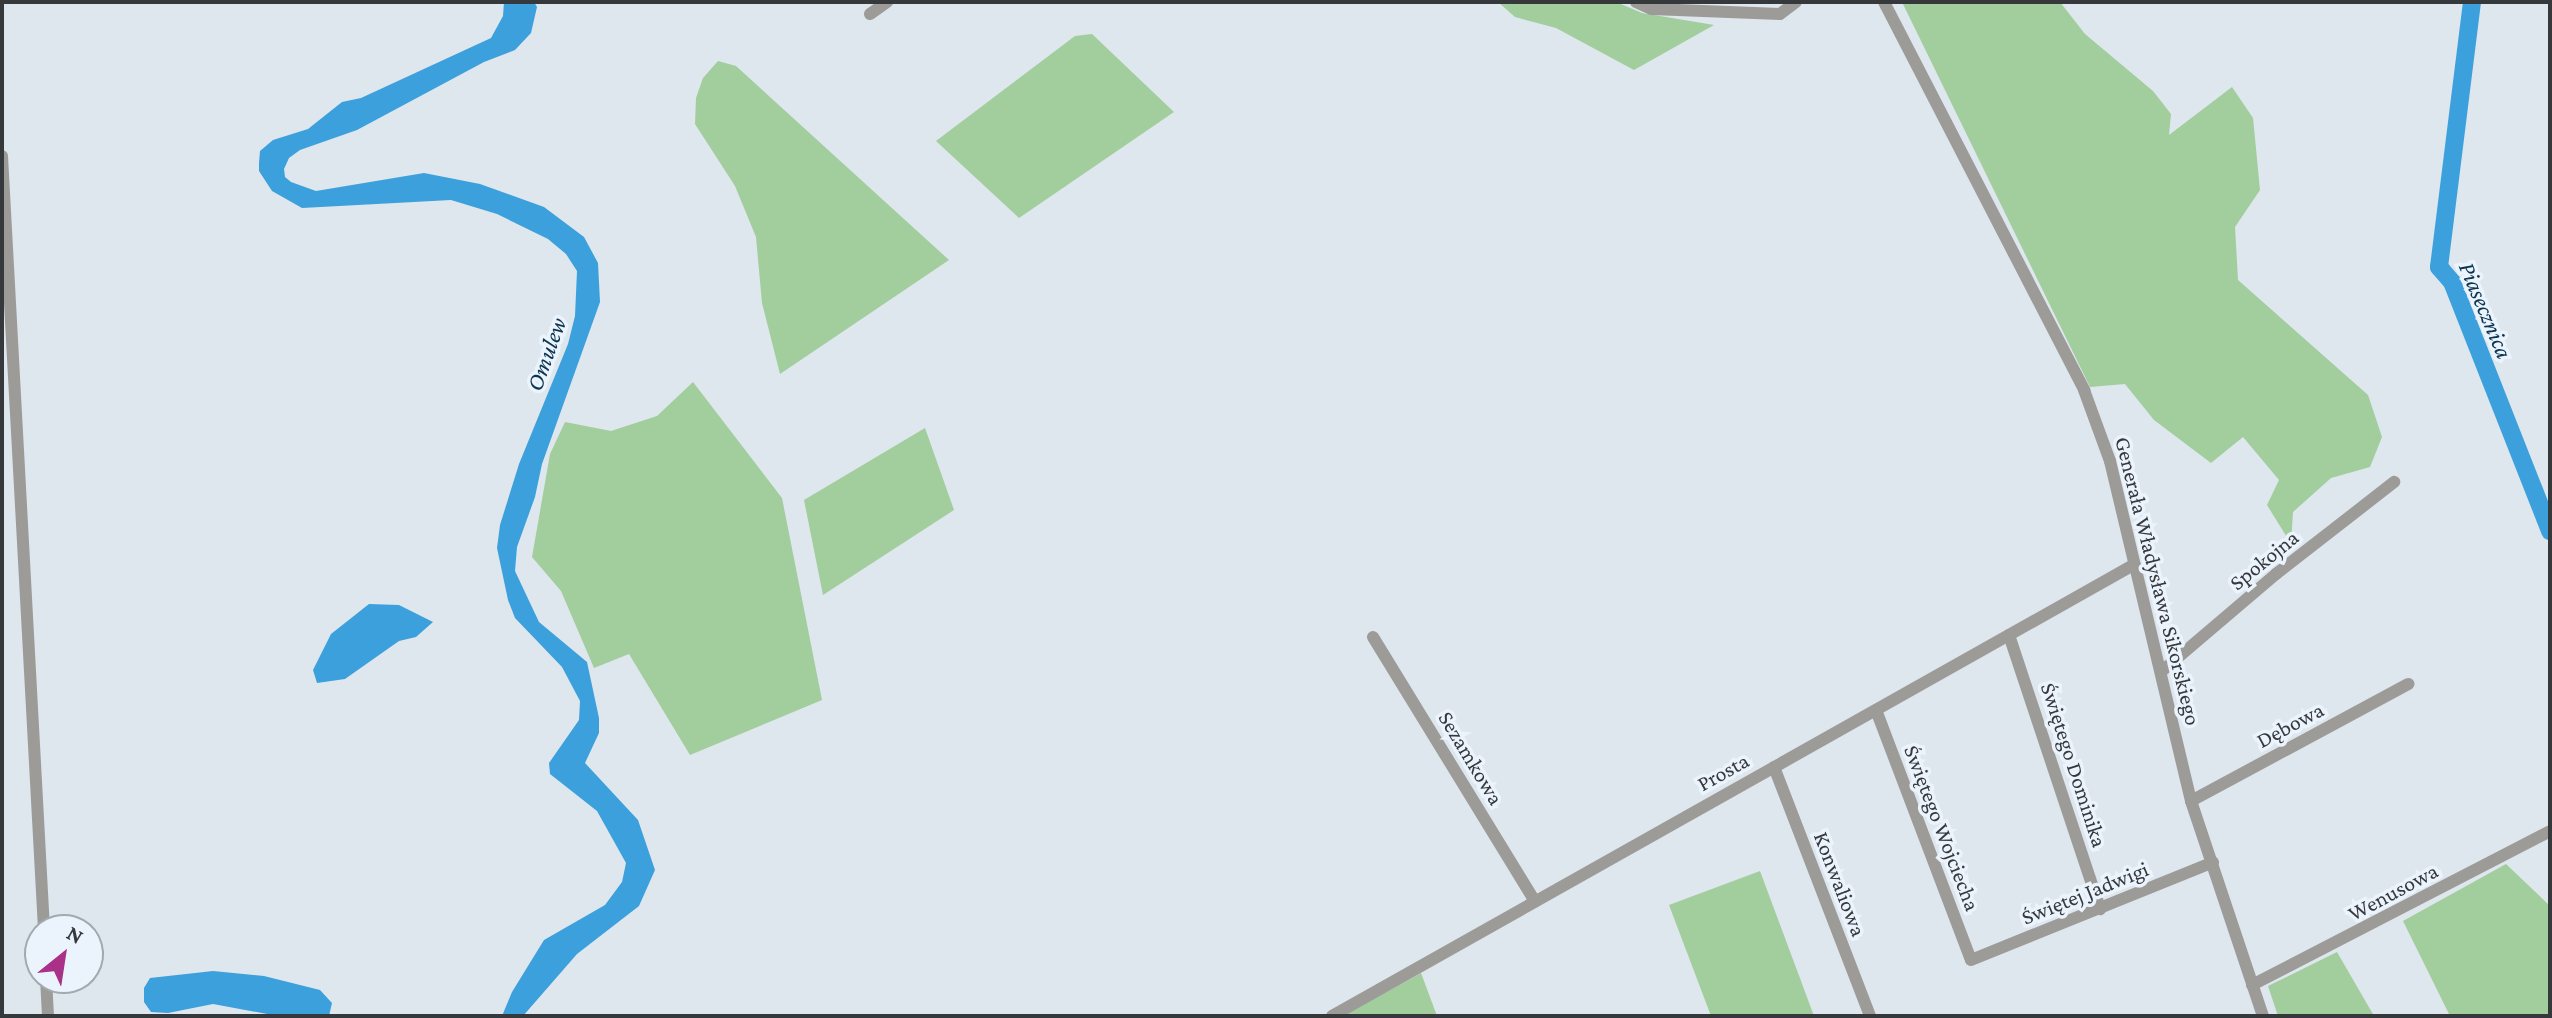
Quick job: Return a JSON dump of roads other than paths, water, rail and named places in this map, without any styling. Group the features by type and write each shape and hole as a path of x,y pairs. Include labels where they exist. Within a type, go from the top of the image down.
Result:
{"street":[{"path":"870,14 887,2"},
{"path":"1636,2 1652,9 1780,14 1796,2"},
{"name":"Generała Władysława Sikorskiego","path":"1884,2 2084,390 2110,461 2191,801 2263,1016"},
{"path":"2,156 43,914"},
{"name":"Spokojna","path":"2162,671 2276,574 2394,482"},
{"name":"Prosta","path":"1332,1016 2135,564"},
{"name":"Świętego Dominika","path":"2009,635 2100,909"},
{"name":"Sezamkowa","path":"1373,637 1535,901"},
{"name":"Dębowa","path":"2191,801 2408,684"},
{"name":"Świętego Wojciecha","path":"1876,710 1971,960"},
{"name":"Konwaliowa","path":"1774,767 1870,1016"},
{"name":"Wenusowa","path":"2252,985 2550,831"},
{"name":"Świętej Jadwigi","path":"1971,960 2213,862"},
{"path":"47,994 48,1016"}],"water":[{"path":"504,2 534,2 537,7 531,33 515,50 484,62 357,130 300,150 289,158 284,169 285,177 291,182 316,191 424,173 480,184 544,207 584,237 598,263 600,302 542,464 535,497 517,547 515,571 539,622 587,662 599,718 599,733 585,763 638,820 655,870 639,906 577,954 523,1016 502,1016 512,992 544,940 605,905 622,882 626,863 597,811 550,774 549,763 579,720 580,701 562,667 515,618 497,548 500,525 519,464 568,344 575,316 577,271 566,254 548,239 497,214 451,200 302,208 272,191 259,171 260,151 273,140 308,129 342,102 361,98 491,38 503,16"},
{"path":"369,604 399,605 433,622 416,637 399,641 345,679 317,683 313,670 331,634"},
{"path":"213,971 264,976 320,990 332,1003 329,1016 278,1016 213,1004 168,1013 151,1012 144,1002 144,988 150,978"}],"waterway":[{"name":"Piasecznica","path":"2472,2 2439,267 2452,282 2550,531"}],"water label":[{"name":"Omulew","path":"546,354"}]}
